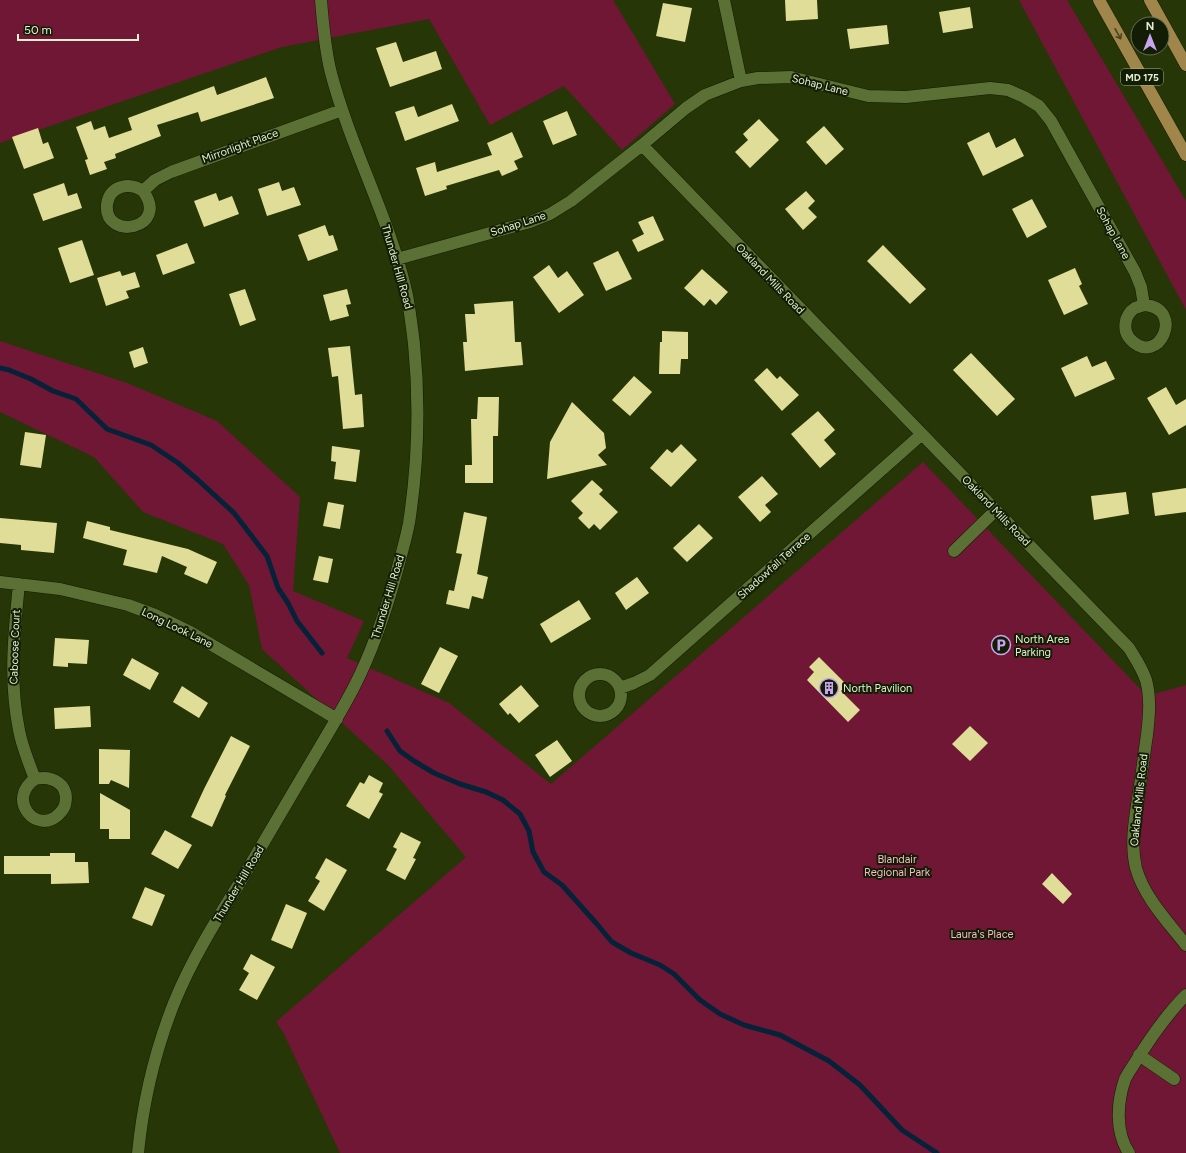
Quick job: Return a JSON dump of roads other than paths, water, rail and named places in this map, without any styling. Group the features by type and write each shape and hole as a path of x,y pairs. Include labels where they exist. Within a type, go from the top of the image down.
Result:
{"main road":[{"name":"MD 175","path":"1099,0 1186,155"},
{"path":"1150,0 1186,65"}],"street":[{"name":"Thunder Hill Road","path":"138,1153 139,1139 150,1079 162,1037 175,1002 196,957 219,916 355,685 387,608 408,527 414,489 418,405 416,368 407,296 378,203 342,110 330,70 321,0"},
{"path":"724,0 741,81"},
{"name":"Sohap Lane","path":"396,259 530,222 550,214 577,196 686,108 705,95 741,81 758,78 791,77 868,96 906,97 990,88 1008,90 1024,97 1039,106 1051,121 1134,272 1141,287 1144,305"},
{"name":"Mirrorlight Place","path":"143,191 155,180 171,172 342,110"},
{"name":"Oakland Mills Road","path":"642,145 794,304 1109,627 1128,648 1139,664 1146,681 1149,699 1148,720 1134,826 1133,849 1137,869 1145,890 1186,945"},
{"name":"Shadowfall Terrace","path":"620,688 650,675 922,434"},
{"path":"954,551 995,511"},
{"name":"Long Look Lane","path":"0,582 60,589 128,605 155,615 190,632 336,719"},
{"name":"Caboose Court","path":"18,584 12,675 19,730 35,780"},
{"path":"1129,1153 1126,1149 1120,1129 1118,1113 1120,1097 1126,1077 1139,1055 1174,1006 1186,995"},
{"path":"1139,1055 1174,1079"}],"waterway":[{"path":"0,368 9,370 31,379 53,391 76,399 107,429 151,445 178,463 198,480 234,513 267,556 278,588 297,621 322,653"},
{"path":"387,731 400,751 414,761 434,773 460,784 486,792 503,800 520,814 529,831 533,852 544,872 562,885 612,942 631,953 660,965 674,974 700,1000 720,1014 744,1025 780,1035 829,1061 860,1085 902,1130 937,1153"}],"place":[{"name":"North Area Parking","path":"1001,645"},
{"name":"North Pavilion","path":"829,688"}],"park label":[{"name":"Blandair Regional Park","path":"897,865"},
{"name":"Laura's Place","path":"982,934"}]}
